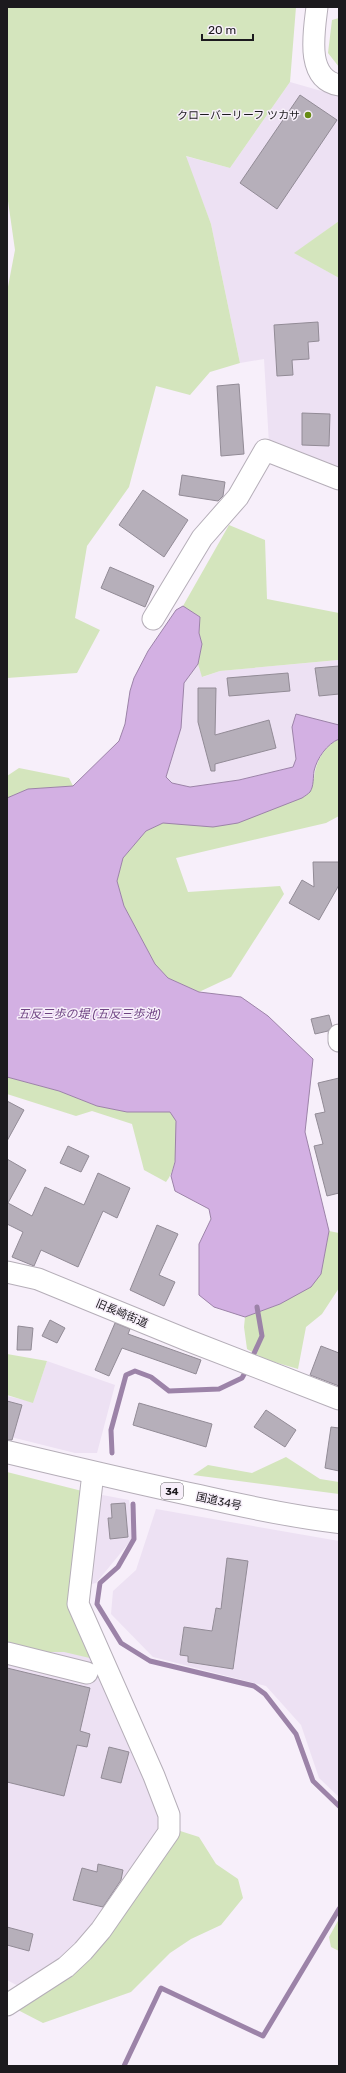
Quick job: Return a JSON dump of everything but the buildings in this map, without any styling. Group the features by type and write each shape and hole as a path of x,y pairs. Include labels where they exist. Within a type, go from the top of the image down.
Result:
{"highway":[{"name":"国道34号","path":"7,1452 93,1473 301,1518 339,1522"}],"street":[{"path":"317,7 313,45 319,72 329,83 339,85"},
{"path":"153,619 202,538 238,497 265,450 339,479"},
{"path":"339,1035 339,1041"},
{"name":"旧長崎街道","path":"7,1272 38,1279 339,1399"},
{"path":"7,2005 66,1967 83,1951 101,1930 169,1832 169,1816 154,1776 78,1604 93,1473"},
{"path":"7,1653 87,1673"}],"shaded area":[{"path":"290,82 339,96 339,221 295,253 339,278 339,469 269,444 264,359 240,363 211,224 185,156 230,168"},
{"path":"339,660 339,725 296,715 292,727 296,759 293,767 239,780 190,787 172,783 166,777 181,728 184,683 198,664 203,677 220,671"},
{"path":"47,1361 115,1385 97,1453 75,1453 7,1436 7,1396 33,1402"},
{"path":"7,1472 71,1607 161,1814 157,1838 85,1941 22,1988 7,1980"},
{"path":"97,1494 129,1500 133,1538 96,1583 83,1586"},
{"path":"156,1509 339,1541 339,1797 319,1778 301,1725 266,1686 153,1657 111,1614 113,1591 136,1570"}],"green space":[{"path":"7,7 296,7 290,82 230,168 186,156 211,224 240,363 210,372 190,395 156,386 129,487 87,546 75,618 100,630 77,673 7,678 7,292 15,250 7,194"},
{"path":"339,18 339,67 328,53 332,20"},
{"path":"339,221 339,278 294,253"},
{"path":"229,525 265,540 267,599 339,613 338,660 220,671 202,677 198,664 202,644 199,633 200,617 183,606"},
{"path":"339,739 339,816 326,823 176,858 188,892 280,886 284,894 231,977 199,992 168,978 155,964 124,906 117,881 123,858 146,831 163,823 183,823 314,779 316,767 321,756 329,746"},
{"path":"19,768 69,778 73,786 28,789 7,798 7,776"},
{"path":"7,1077 59,1091 97,1106 127,1112 170,1112 176,1122 177,1138 175,1162 170,1176 166,1182 144,1170 132,1124 92,1111 76,1116 7,1094"},
{"path":"329,1231 339,1233 339,1288 322,1314 306,1327 298,1369 264,1359 247,1349 244,1327 245,1317 280,1304 321,1273"},
{"path":"7,1354 47,1361 33,1403 7,1395"},
{"path":"286,1457 320,1479 339,1482 339,1494 193,1475 208,1465 252,1473"},
{"path":"7,1472 82,1491 71,1607 94,1659 64,1652 30,1652 7,1646"},
{"path":"174,1829 199,1837 216,1864 238,1879 243,1898 221,1925 191,1939 170,1953 131,1992 43,2023 14,2008 93,1954"},
{"path":"339,1919 339,1951 331,1947 329,1937"}],"water":[{"name":"五反三歩の堤 (五反三歩池)","path":"183,606 200,617 199,633 202,644 198,664 184,683 181,728 166,777 172,783 190,787 239,780 293,767 296,759 292,727 296,714 339,725 339,739 330,744 320,756 315,766 311,790 305,796 238,823 213,827 163,823 146,831 123,858 117,881 124,906 155,964 168,978 199,992 241,997 268,1016 313,1059 305,1132 329,1231 321,1274 311,1287 280,1304 245,1317 214,1307 199,1295 199,1244 211,1219 209,1209 175,1191 171,1176 175,1162 176,1121 170,1112 127,1112 97,1106 59,1091 7,1077 7,798 28,789 73,786 119,741 125,724 130,691 134,678 148,651 176,610"}],"waterway":[{"path":"251,1360 262,1336 257,1307"},
{"path":"112,1453 111,1430 126,1375 135,1371 151,1377 169,1391 219,1389 242,1378 247,1369"},
{"path":"133,1504 134,1539 118,1567 100,1583 97,1604 121,1643 150,1661 254,1686 265,1694 296,1734 313,1781 339,1806"},
{"path":"124,2066 161,1988 263,2036 339,1909"}],"place":[{"name":"クローバーリーフ ツカサ","path":"308,115"}]}
